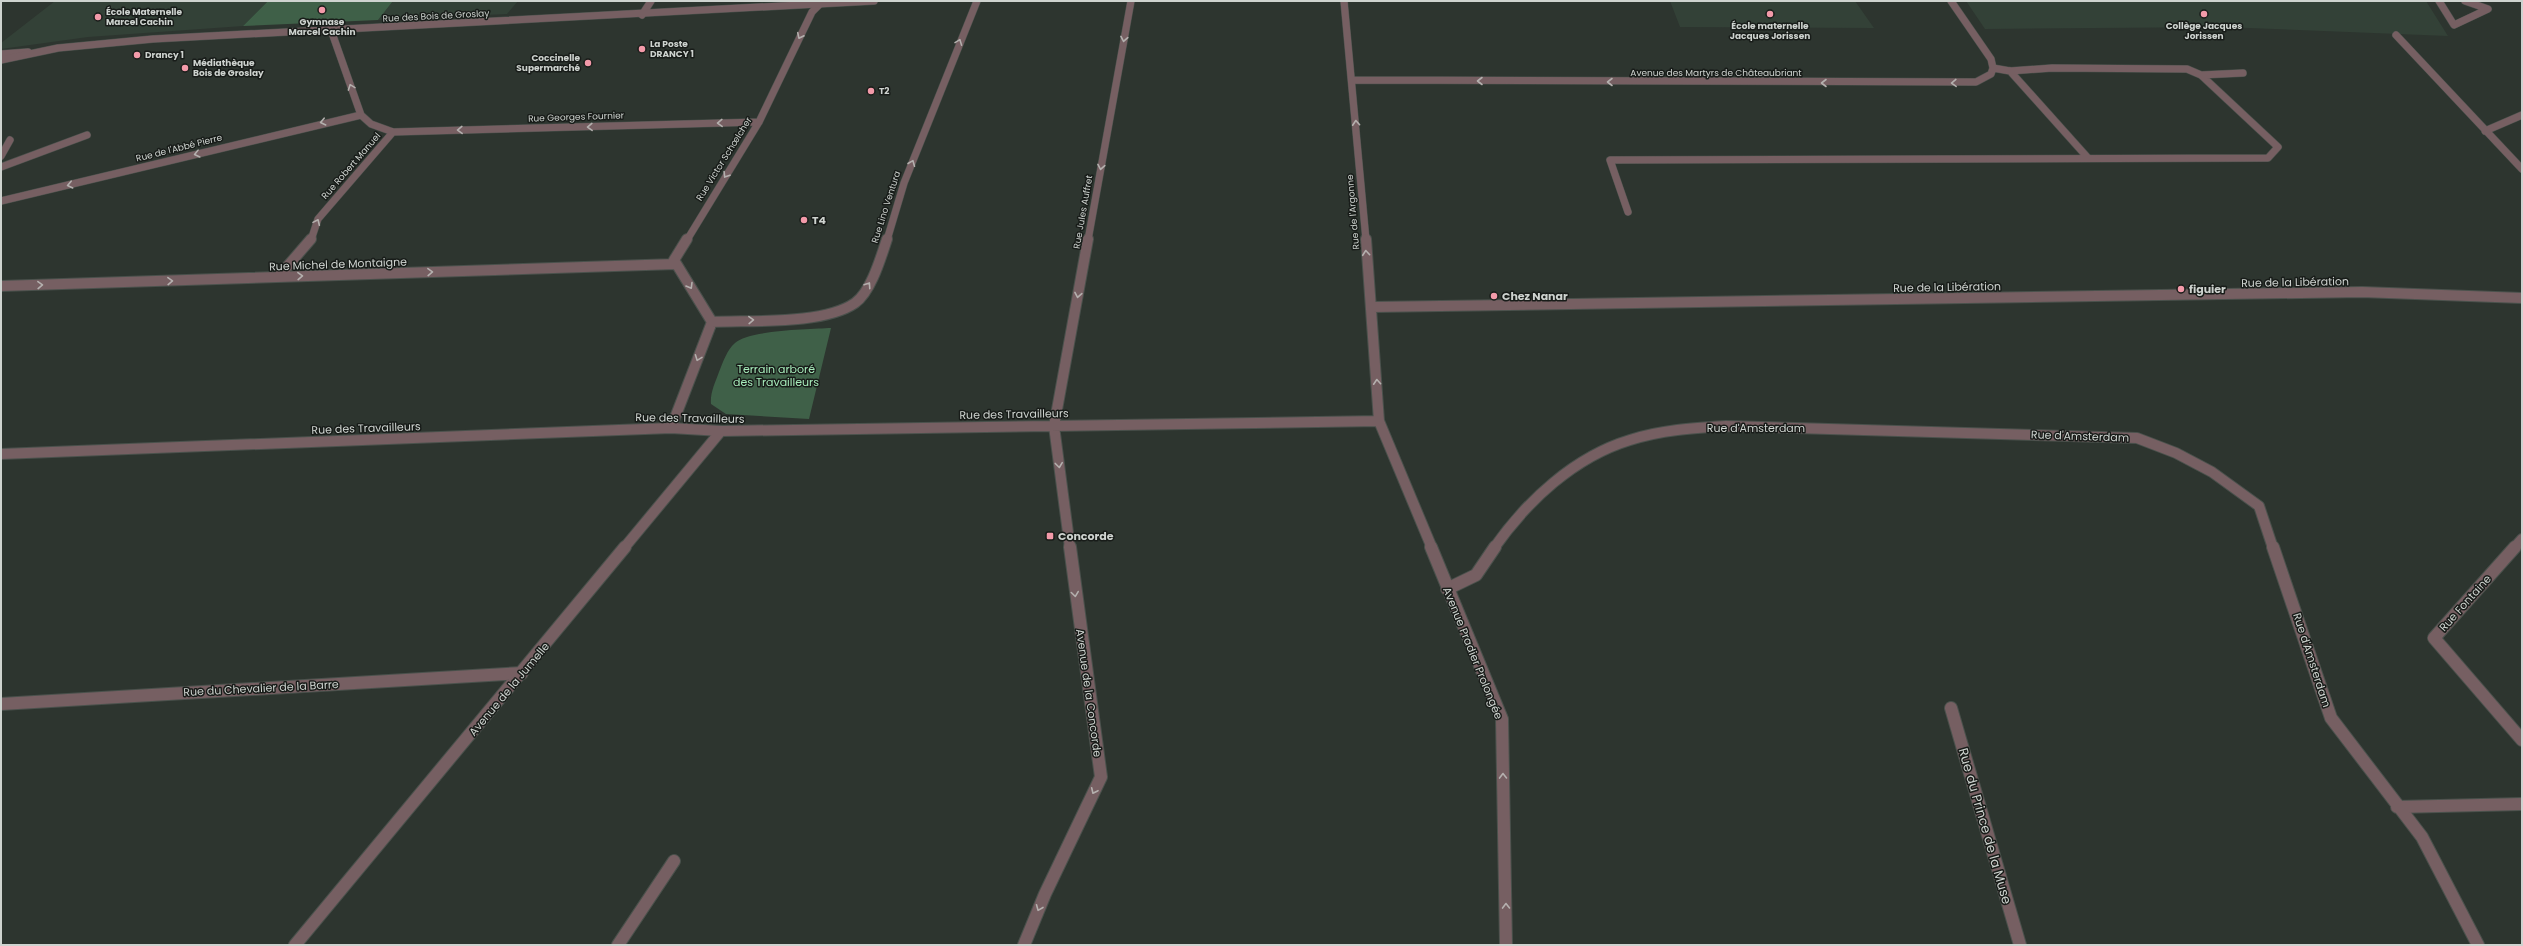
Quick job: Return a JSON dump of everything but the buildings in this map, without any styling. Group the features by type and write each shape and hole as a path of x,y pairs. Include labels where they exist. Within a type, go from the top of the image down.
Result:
{"street":[{"path":"642,15 651,1"},
{"name":"Rue des Bois de Groslay","path":"1,60 28,52 153,39 642,15 822,2 874,1"},
{"name":"Rue Lino Ventura","path":"712,322 825,317 856,303 872,280 897,212 904,183 964,30 977,1"},
{"name":"Rue Jules Auffret","path":"1054,426 1131,1"},
{"name":"Rue de l'Argonne","path":"1344,1 1372,307 1379,421"},
{"path":"1628,212 1610,160 2268,158 2278,147 2201,75 2187,69 2052,68 1992,71 1991,59 1951,1"},
{"path":"2439,1 2454,25 2488,9 2465,1"},
{"name":"Rue Victor Schœlcher","path":"676,264 674,260 759,122 812,12 822,2"},
{"path":"331,30 361,115"},
{"path":"2396,35 2522,169"},
{"path":"1,54 28,52"},
{"name":"Avenue des Martyrs de Châteaubriant","path":"1352,80 1953,83 1976,82 1992,71"},
{"path":"2010,71 2088,158"},
{"path":"2201,75 2243,73"},
{"name":"Rue Robert Manuel","path":"279,276 310,242 318,219 393,132 371,124 361,115"},
{"name":"Rue de l'Abbé Pierre","path":"1,201 361,115"},
{"path":"2485,131 2522,115"},
{"name":"Rue Georges Fournier","path":"393,132 759,122"},
{"path":"1,167 87,135"},
{"path":"1,156 10,140"},
{"path":"671,428 712,322 676,264"},
{"name":"Rue Michel de Montaigne","path":"1,286 676,264"},
{"name":"Rue de la Libération","path":"1372,307 2362,292 2522,298"},
{"name":"Rue des Travailleurs","path":"1,454 671,428 721,431 1379,421"},
{"name":"Avenue Pradier Prolongée","path":"1379,421 1447,589 1502,719 1506,945"},
{"name":"Avenue de la Concorde","path":"1024,945 1045,894 1101,776 1054,426"},
{"name":"Rue d'Amsterdam","path":"1447,589 1476,575 1509,527 1540,494 1582,462 1629,440 1678,429 1726,426 2138,438 2176,453 2212,472 2259,506 2331,718 2422,837 2478,945"},
{"name":"Avenue de la Jumelle","path":"296,945 721,431"},
{"name":"Rue Fontaine","path":"2522,539 2434,638 2522,740"},
{"name":"Rue du Chevalier de la Barre","path":"1,704 522,673"},
{"name":"Rue du Prince de la Muse","path":"1951,708 2020,945"},
{"path":"2397,806 2522,804"},
{"path":"618,945 674,861"}],"shaded area":[{"name":"École Maternelle Marcel Cachin","path":"55,1 268,1 243,26 88,37 1,49 1,43"},
{"path":"393,1 518,1 507,14 378,20"},
{"name":"École maternelle Jacques Jorissen","path":"1670,1 1855,1 1874,28 1680,27"},
{"name":"Collège Jacques Jorissen","path":"1966,1 2426,1 2448,36 2223,27 1985,29"}],"green space":[{"name":"Gymnase Marcel Cachin","path":"268,1 393,1 378,20 243,26"},
{"name":"Terrain arboré des Travailleurs","path":"831,328 809,419 726,414 711,404 714,384 727,353 735,343 753,335"}],"place":[{"name":"Gymnase Marcel Cachin","path":"322,10"},
{"name":"École maternelle Jacques Jorissen","path":"1770,14"},
{"name":"Collège Jacques Jorissen","path":"2204,14"},
{"name":"École Maternelle Marcel Cachin","path":"98,17"},
{"name":"La Poste DRANCY 1","path":"642,49"},
{"name":"Drancy 1","path":"137,55"},
{"name":"Coccinelle Supermarché","path":"588,63"},
{"name":"Médiathèque Bois de Groslay","path":"185,68"},
{"name":"T2","path":"871,91"},
{"name":"T4","path":"804,220"},
{"name":"figuier","path":"2181,289"},
{"name":"Chez Nanar","path":"1494,296"},
{"name":"Concorde","path":"1050,536"}]}
